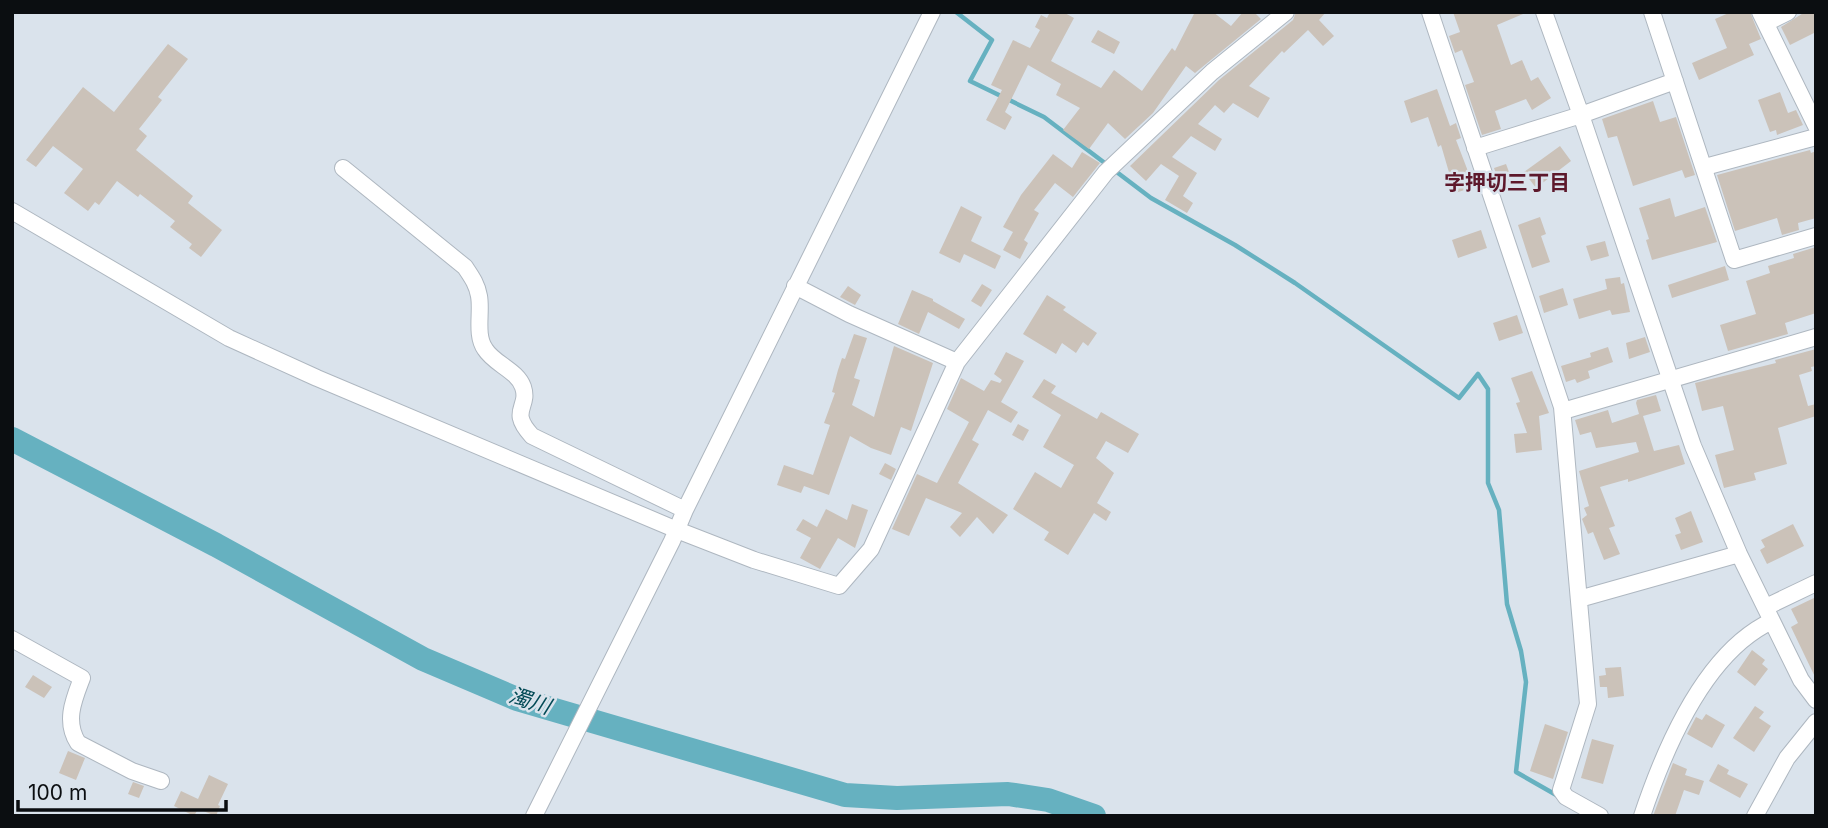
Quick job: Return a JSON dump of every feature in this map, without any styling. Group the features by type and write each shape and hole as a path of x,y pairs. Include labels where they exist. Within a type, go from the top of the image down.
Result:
{"street":[{"path":"534,816 675,536 685,510 932,12"},
{"path":"12,211 229,338 675,536 839,586 872,549 957,362 1106,172 1212,72 1286,12"},
{"path":"1430,12 1563,411 1588,704 1562,794 1600,816"},
{"path":"1544,12 1698,457 1739,554 1801,680 1816,700"},
{"path":"1652,12 1734,260 1816,236"},
{"path":"1787,12 1763,18 1816,126"},
{"path":"1475,148 1581,115 1675,81"},
{"path":"1705,167 1816,137"},
{"path":"344,168 465,267 471,275 480,298 483,347 520,381 524,391 519,411 522,424 532,436 685,510"},
{"path":"795,286 849,314 957,362"},
{"path":"1563,411 1816,337"},
{"path":"1579,599 1739,554"},
{"path":"1642,816 1659,766 1690,707 1729,653 1769,614 1816,583"},
{"path":"12,639 82,678 70,716 78,743 131,771 161,781"},
{"path":"1755,816 1787,758 1816,722"}],"building":[{"path":"1050,12 1063,12 1074,18 1051,61 1101,88 1114,70 1142,91 1172,48 1175,51 1195,12 1213,12 1231,26 1243,12 1254,12 1261,19 1195,73 1186,66 1153,113 1125,139 1108,123 1089,149 1063,130 1080,108 1056,95 1061,84 1028,65 1005,112 1012,117 1005,130 986,120 1002,90 991,85 1013,40 1030,48 1040,30 1035,27 1041,15 1047,18"},
{"path":"1296,12 1326,12 1319,20 1334,36 1323,46 1308,30 1284,53 1282,51 1249,86 1270,98 1258,118 1233,103 1224,113 1215,105 1198,124 1222,139 1215,151 1191,136 1172,157 1197,173 1183,196 1193,203 1187,213 1165,200 1179,176 1161,164 1146,181 1130,166 1219,80 1293,20"},
{"path":"1453,12 1528,12 1497,25 1511,65 1522,60 1531,81 1538,77 1551,98 1532,110 1526,99 1495,111 1501,129 1482,135 1465,85 1474,82 1462,50 1455,53 1449,36 1460,32"},
{"path":"1731,12 1750,12 1761,39 1749,44 1754,55 1699,80 1692,63 1727,48 1715,19"},
{"path":"1805,12 1816,12 1816,32 1790,45 1781,27"},
{"path":"1098,30 1120,42 1114,54 1091,42"},
{"path":"168,44 188,59 158,97 162,100 139,129 147,136 136,150 193,196 188,203 222,230 201,257 189,248 192,244 170,227 175,221 140,194 138,197 117,181 99,205 95,202 88,211 64,193 83,169 53,146 36,167 26,160 83,87 114,112"},
{"path":"1437,89 1450,126 1456,123 1461,138 1456,140 1474,187 1455,193 1441,145 1438,147 1428,117 1411,123 1404,101"},
{"path":"1780,92 1788,113 1796,110 1803,125 1777,135 1776,130 1770,132 1758,100"},
{"path":"1653,101 1660,122 1676,117 1695,175 1685,178 1682,170 1633,186 1617,136 1608,138 1602,119"},
{"path":"1560,146 1571,161 1536,188 1524,172"},
{"path":"1810,150 1811,153 1816,151 1816,218 1798,223 1799,230 1782,235 1777,218 1735,231 1717,175"},
{"path":"1082,152 1100,163 1073,197 1055,183 1034,210 1039,213 1024,240 1028,243 1020,259 1003,250 1013,232 1003,227 1021,195 1053,154 1072,168"},
{"path":"1506,164 1512,180 1500,185 1494,168"},
{"path":"1670,198 1675,217 1705,207 1717,242 1652,260 1646,240 1649,239 1639,208"},
{"path":"961,206 982,217 971,241 1001,256 995,269 964,254 960,263 939,253"},
{"path":"1540,217 1546,234 1541,236 1550,262 1532,268 1518,225"},
{"path":"1481,230 1487,248 1458,258 1452,240"},
{"path":"1605,241 1609,256 1591,261 1586,246"},
{"path":"1816,247 1816,313 1785,323 1788,334 1728,351 1720,325 1756,314 1746,281 1770,273 1768,266 1794,258 1793,254"},
{"path":"1725,266 1729,280 1672,298 1668,285"},
{"path":"1620,277 1621,284 1624,283 1630,312 1612,315 1610,310 1579,319 1573,299 1607,289 1605,279"},
{"path":"982,284 992,290 981,307 971,301"},
{"path":"848,286 861,295 855,305 840,297"},
{"path":"1563,288 1568,305 1544,313 1539,296"},
{"path":"912,290 933,299 965,319 959,329 928,312 919,334 898,324"},
{"path":"1047,295 1066,307 1063,310 1097,333 1088,346 1083,342 1076,353 1062,343 1056,354 1023,334"},
{"path":"1517,315 1523,333 1499,341 1493,323"},
{"path":"854,334 867,338 854,378 860,380 852,405 874,417 894,346 933,363 911,431 901,427 891,455 850,436 829,495 804,486 801,493 777,485 784,465 813,475 830,425 824,423 835,393 832,392 838,370"},
{"path":"1645,337 1650,352 1629,359 1626,343"},
{"path":"1608,347 1613,362 1588,371 1590,378 1577,383 1575,379 1566,382 1561,366 1591,357 1590,353"},
{"path":"1816,349 1816,366 1811,367 1812,371 1799,375 1808,406 1816,404 1816,416 1778,428 1787,464 1754,473 1756,480 1724,488 1715,455 1734,450 1723,406 1702,411 1695,383 1776,363 1775,360"},
{"path":"1006,352 1024,361 1001,402 1018,412 1011,423 988,410 972,440 979,444 958,483 1008,515 993,534 977,517 960,537 950,527 962,513 926,498 909,536 892,529 917,474 937,483 969,422 947,409 961,378 984,391 991,380 1000,383 1002,380 994,374"},
{"path":"1532,371 1549,413 1539,416 1542,450 1516,453 1514,434 1527,433 1516,403 1520,402 1511,378"},
{"path":"1044,379 1056,386 1051,393 1097,419 1101,412 1139,434 1128,453 1106,441 1096,458 1114,473 1097,503 1111,512 1106,521 1094,513 1068,555 1044,540 1049,532 1013,509 1035,472 1061,488 1074,465 1043,447 1061,415 1032,397"},
{"path":"1656,395 1661,411 1643,416 1654,451 1679,445 1685,464 1628,482 1628,479 1600,487 1615,526 1609,528 1620,554 1604,560 1593,532 1588,534 1582,519 1587,515 1584,508 1589,506 1579,471 1639,452 1636,442 1596,448 1591,432 1580,435 1575,420 1608,410 1612,423 1639,414 1637,400"},
{"path":"1018,424 1029,430 1023,441 1012,435"},
{"path":"885,463 896,469 891,480 879,474"},
{"path":"852,504 868,510 855,548 838,538 820,569 800,558 811,538 796,530 803,519 817,527 826,509 847,520"},
{"path":"1691,511 1703,542 1681,550 1675,535 1681,533 1675,518"},
{"path":"1793,524 1804,546 1767,564 1760,550 1765,547 1761,540"},
{"path":"1816,597 1816,679 1791,627 1798,623 1791,609"},
{"path":"1752,650 1765,660 1762,664 1768,669 1755,686 1737,672"},
{"path":"1621,667 1624,696 1608,698 1607,687 1600,687 1599,676 1606,675 1605,668"},
{"path":"33,675 52,687 44,698 25,687"},
{"path":"1755,706 1764,712 1759,718 1771,726 1754,752 1733,738"},
{"path":"1706,714 1725,725 1712,748 1687,734 1696,717 1702,720"},
{"path":"1545,724 1568,732 1553,779 1530,771"},
{"path":"1592,739 1614,745 1603,784 1581,778"},
{"path":"68,751 85,758 76,780 59,773"},
{"path":"1673,763 1687,769 1685,775 1704,781 1699,795 1684,790 1675,816 1653,816"},
{"path":"1718,764 1729,770 1727,774 1748,784 1740,798 1709,781"},
{"path":"209,775 228,784 216,816 198,809 194,816 174,806 181,791 198,799"},
{"path":"133,782 144,786 139,798 128,794"}],"waterway":[{"path":"956,12 992,40 970,81 1044,117 1151,198 1235,245 1295,283 1459,398 1478,374 1488,389 1488,483 1499,510 1507,604 1521,651 1526,682 1516,772 1558,796"},
{"name":"濁川","path":"12,439 216,545 423,659 517,699 845,795 897,798 1008,794 1048,800 1094,816"}],"district":[{"name":"字押切三丁目","path":"1507,183"}]}
